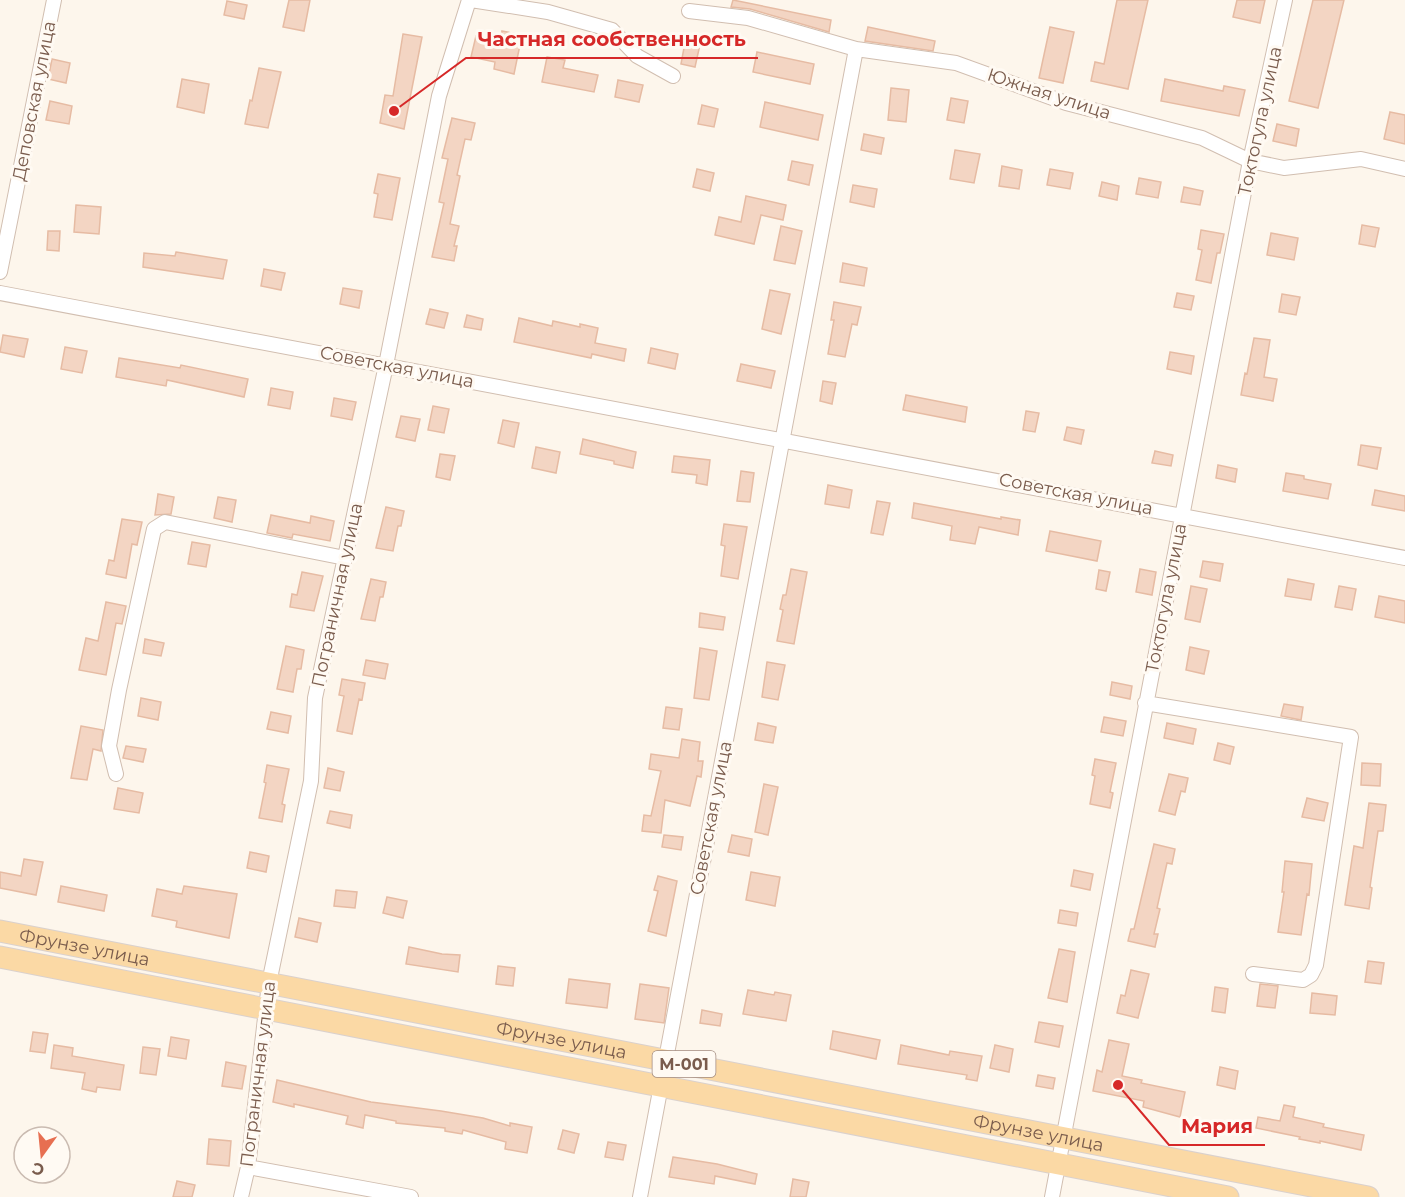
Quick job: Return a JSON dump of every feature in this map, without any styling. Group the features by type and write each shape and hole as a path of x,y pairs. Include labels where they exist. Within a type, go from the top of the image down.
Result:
{"main road":[{"name":"Фрунзе улица","path":"0,931 1368,1197"},
{"name":"Фрунзе улица","path":"0,957 1228,1197"}],"street":[{"name":"Деповская улица","path":"0,272 54,0"},
{"path":"470,0 548,12 612,30 637,56 673,76"},
{"name":"Пограничная улица","path":"241,1197 248,1167 269,983 311,781 315,698 386,365 439,96 470,0"},
{"name":"Токтогула улица","path":"1052,1197 1250,161 1285,0"},
{"name":"Южная улица","path":"689,11 748,18 856,49 956,63 1066,104 1202,138 1250,161 1284,168 1361,159 1405,169"},
{"name":"Советская улица","path":"640,1197 856,49"},
{"name":"Советская улица","path":"6,294 1183,514 1405,558"},
{"path":"116,774 110,746 119,690 154,529 165,522 345,558"},
{"path":"1145,703 1351,737 1316,965 1311,975 1303,980 1253,974"},
{"path":"248,1167 411,1197"}],"building":[{"path":"289,0 310,0 304,31 283,27"},
{"path":"733,0 831,20 829,32 750,9 731,7"},
{"path":"1117,0 1148,0 1128,89 1091,81 1095,62 1104,64"},
{"path":"1237,0 1265,0 1260,23 1233,17"},
{"path":"1313,0 1344,0 1318,108 1289,101"},
{"path":"227,1 247,5 244,19 224,15"},
{"path":"868,27 935,41 933,51 865,41"},
{"path":"1050,27 1074,32 1063,83 1039,78"},
{"path":"502,31 522,35 514,74 494,69 495,62 471,57 476,36 500,41"},
{"path":"403,34 422,37 404,129 380,123 385,95 393,96"},
{"path":"686,37 701,40 695,67 681,64"},
{"path":"757,52 814,64 810,84 753,72"},
{"path":"547,57 565,60 563,68 598,75 594,92 542,82"},
{"path":"52,59 70,63 66,83 48,79"},
{"path":"259,68 281,72 268,128 245,124"},
{"path":"182,79 209,84 204,113 177,107"},
{"path":"1165,79 1223,91 1224,86 1245,90 1239,116 1161,101"},
{"path":"618,80 643,85 639,102 615,97"},
{"path":"891,88 909,90 906,122 888,120"},
{"path":"951,98 968,101 964,123 947,120"},
{"path":"50,101 72,106 69,124 46,120"},
{"path":"765,102 823,115 818,140 760,127"},
{"path":"702,105 718,109 714,127 698,124"},
{"path":"1390,112 1405,115 1405,144 1384,139"},
{"path":"452,118 475,123 471,140 465,139 457,175 460,176 450,224 459,226 454,246 457,246 454,261 432,257 444,203 439,202 448,159 442,158"},
{"path":"1277,124 1299,129 1296,146 1273,141"},
{"path":"864,134 884,138 881,154 861,150"},
{"path":"955,150 980,154 974,183 950,179"},
{"path":"792,161 813,165 809,185 788,180"},
{"path":"1002,166 1022,170 1019,189 999,186"},
{"path":"697,169 714,173 710,191 693,187"},
{"path":"1050,169 1073,173 1070,189 1047,185"},
{"path":"378,174 400,178 392,220 374,217 378,194 374,193"},
{"path":"1139,178 1161,182 1158,198 1136,194"},
{"path":"1102,182 1119,186 1117,200 1099,196"},
{"path":"853,185 877,189 874,207 850,202"},
{"path":"1184,187 1203,191 1200,205 1181,202"},
{"path":"746,196 786,205 783,220 761,215 754,244 715,235 719,217 741,222"},
{"path":"76,205 101,207 99,234 74,232"},
{"path":"1362,225 1379,228 1375,247 1359,244"},
{"path":"781,226 802,231 795,264 774,260"},
{"path":"1201,230 1224,234 1220,253 1217,253 1211,283 1196,280 1202,250 1198,249"},
{"path":"48,231 60,231 59,251 47,250"},
{"path":"1271,233 1298,238 1294,260 1267,255"},
{"path":"176,252 227,260 223,279 143,267 144,253 175,256"},
{"path":"843,263 867,268 864,286 840,282"},
{"path":"264,269 285,273 281,290 261,286"},
{"path":"343,288 362,291 359,308 340,304"},
{"path":"770,290 790,294 781,334 762,329"},
{"path":"1177,293 1194,296 1191,310 1174,307"},
{"path":"1282,294 1300,297 1296,315 1279,312"},
{"path":"834,302 861,307 857,325 852,324 845,357 828,354 834,320 831,320"},
{"path":"430,309 448,313 444,328 426,324"},
{"path":"467,315 483,319 481,330 464,327"},
{"path":"519,318 552,326 553,321 598,328 595,343 626,349 624,361 592,354 591,358 514,342"},
{"path":"3,335 28,339 24,357 0,352"},
{"path":"1254,338 1270,340 1264,377 1277,379 1273,401 1241,395"},
{"path":"65,347 87,351 82,373 61,369"},
{"path":"651,348 678,354 675,369 648,363"},
{"path":"1170,352 1194,356 1191,374 1167,369"},
{"path":"119,358 180,368 181,365 248,379 244,397 167,380 166,386 116,377"},
{"path":"741,364 775,371 771,388 737,381"},
{"path":"823,381 836,383 832,404 820,401"},
{"path":"271,388 293,392 290,409 268,405"},
{"path":"906,395 967,407 965,422 903,410"},
{"path":"334,398 356,402 352,420 331,416"},
{"path":"433,406 449,409 444,433 428,430"},
{"path":"1026,411 1039,413 1035,432 1023,430"},
{"path":"401,416 420,419 415,441 396,437"},
{"path":"503,420 519,423 514,447 498,443"},
{"path":"1067,427 1084,430 1081,444 1064,440"},
{"path":"583,439 636,452 633,468 614,464 614,461 580,454"},
{"path":"1361,445 1381,448 1377,469 1358,465"},
{"path":"536,447 560,452 556,473 532,468"},
{"path":"1155,451 1173,455 1171,466 1152,463"},
{"path":"440,454 455,456 450,480 436,477"},
{"path":"674,456 710,460 707,485 696,483 697,475 672,472"},
{"path":"1218,465 1237,469 1235,482 1216,478"},
{"path":"741,471 754,473 750,502 737,501"},
{"path":"1286,473 1331,484 1328,499 1283,491"},
{"path":"828,485 852,490 849,508 825,504"},
{"path":"1375,490 1405,496 1405,511 1372,505"},
{"path":"158,494 174,497 171,514 155,515"},
{"path":"218,497 236,500 232,522 214,518"},
{"path":"877,501 890,503 883,535 871,533"},
{"path":"914,503 1001,519 1001,517 1020,520 1018,535 979,527 975,544 950,540 952,526 912,518"},
{"path":"386,507 404,511 401,526 398,526 393,551 376,548"},
{"path":"271,515 310,523 311,516 334,521 330,541 293,534 292,538 267,533"},
{"path":"122,519 142,522 137,545 132,544 126,578 106,574 109,560 114,561"},
{"path":"724,524 747,527 738,579 721,576 725,546 721,545"},
{"path":"1050,531 1101,541 1097,561 1046,551"},
{"path":"192,542 210,545 206,567 188,564"},
{"path":"1203,561 1223,564 1220,581 1200,577"},
{"path":"791,569 807,572 794,644 777,641 783,610 780,609 783,595 786,595"},
{"path":"1140,569 1156,572 1152,595 1136,592"},
{"path":"1099,570 1110,572 1106,591 1096,589"},
{"path":"302,572 323,576 314,611 290,607 292,594 297,595"},
{"path":"371,579 386,582 375,621 361,619"},
{"path":"1288,579 1314,584 1311,600 1285,596"},
{"path":"1191,586 1207,589 1200,622 1185,619"},
{"path":"1339,586 1356,589 1352,610 1335,607"},
{"path":"1379,596 1405,601 1405,623 1375,617"},
{"path":"106,602 126,606 122,624 116,623 106,675 79,670 86,638 98,641"},
{"path":"700,613 725,617 723,630 699,627"},
{"path":"145,639 164,643 161,656 143,653"},
{"path":"286,646 304,650 301,669 297,669 293,692 277,689"},
{"path":"1190,647 1209,651 1204,674 1186,670"},
{"path":"700,648 717,651 709,700 694,698"},
{"path":"366,660 388,664 385,679 363,675"},
{"path":"767,662 785,665 778,700 762,697"},
{"path":"342,679 365,683 362,700 359,699 352,734 337,731 344,696 339,695"},
{"path":"1112,682 1132,686 1130,699 1110,695"},
{"path":"141,698 161,702 158,720 138,716"},
{"path":"1284,704 1303,707 1301,720 1281,716"},
{"path":"666,707 682,709 679,730 663,728"},
{"path":"271,712 291,716 288,733 267,729"},
{"path":"1104,717 1126,721 1123,736 1101,732"},
{"path":"758,723 776,727 773,743 755,740"},
{"path":"1167,723 1196,729 1193,744 1164,738"},
{"path":"81,726 103,730 101,751 93,749 87,780 71,778"},
{"path":"682,739 700,742 698,761 703,761 701,777 697,776 690,806 665,800 661,833 642,831 644,815 651,816 661,771 649,769 651,754 679,758"},
{"path":"1218,743 1234,747 1230,764 1214,760"},
{"path":"126,746 146,749 143,762 123,758"},
{"path":"1095,759 1116,763 1110,792 1113,793 1110,808 1090,804 1095,776 1092,775"},
{"path":"1362,763 1381,764 1380,786 1361,785"},
{"path":"267,765 289,769 282,804 285,805 282,822 259,818"},
{"path":"328,768 344,772 340,791 324,788"},
{"path":"1169,774 1188,778 1185,792 1181,791 1175,815 1159,811"},
{"path":"764,784 778,787 768,835 755,832"},
{"path":"118,788 143,793 139,813 114,809"},
{"path":"1307,798 1328,803 1324,821 1302,817"},
{"path":"1369,803 1386,805 1383,831 1378,831 1369,909 1345,905 1354,846 1363,848"},
{"path":"330,811 352,815 350,828 327,823"},
{"path":"664,835 683,837 681,850 662,847"},
{"path":"732,835 752,839 749,856 728,852"},
{"path":"1154,844 1175,849 1172,864 1167,863 1157,908 1160,909 1154,934 1158,934 1155,947 1128,941 1131,929 1134,929"},
{"path":"250,852 269,856 266,872 247,868"},
{"path":"24,859 43,862 36,895 0,888 0,872 21,876"},
{"path":"1285,861 1312,864 1301,935 1278,932 1284,892 1282,892"},
{"path":"1074,870 1093,874 1090,890 1071,886"},
{"path":"751,872 780,877 775,906 746,900"},
{"path":"658,876 677,881 666,936 648,931 658,891 654,890"},
{"path":"61,886 107,895 104,911 58,902"},
{"path":"184,886 237,894 229,938 176,927 177,921 152,916 157,889 182,894"},
{"path":"336,890 357,892 355,908 334,906"},
{"path":"387,897 407,901 403,918 383,913"},
{"path":"1060,910 1078,913 1076,926 1058,923"},
{"path":"299,918 321,923 317,942 295,937"},
{"path":"409,947 442,954 460,955 458,972 406,964"},
{"path":"1059,949 1075,952 1067,1002 1048,998"},
{"path":"1368,961 1384,963 1381,984 1365,982"},
{"path":"498,966 515,968 513,986 496,984"},
{"path":"1131,970 1149,974 1138,1018 1117,1013 1121,995 1125,996"},
{"path":"569,979 610,984 607,1008 566,1003"},
{"path":"640,984 669,988 664,1023 635,1019"},
{"path":"1260,984 1278,986 1275,1008 1257,1006"},
{"path":"1215,987 1228,989 1225,1013 1212,1011"},
{"path":"748,990 774,995 775,992 791,995 786,1021 743,1014"},
{"path":"1312,993 1337,996 1335,1015 1310,1013"},
{"path":"702,1010 722,1014 720,1026 700,1023"},
{"path":"1039,1022 1063,1026 1059,1047 1035,1042"},
{"path":"833,1031 880,1040 876,1059 830,1049"},
{"path":"33,1032 48,1034 45,1053 30,1051"},
{"path":"171,1037 189,1040 186,1059 168,1056"},
{"path":"1109,1040 1129,1044 1122,1076 1142,1080 1141,1083 1185,1092 1180,1117 1143,1107 1144,1101 1093,1091 1097,1070 1102,1072"},
{"path":"54,1045 73,1048 72,1056 124,1065 120,1090 97,1087 96,1092 82,1089 85,1073 51,1068"},
{"path":"901,1045 949,1055 950,1051 982,1056 977,1081 966,1079 967,1075 898,1064"},
{"path":"995,1045 1013,1049 1009,1072 990,1068"},
{"path":"143,1047 160,1049 156,1075 140,1073"},
{"path":"226,1062 246,1066 242,1089 222,1086"},
{"path":"1220,1067 1238,1071 1235,1089 1217,1085"},
{"path":"1038,1075 1055,1078 1053,1089 1036,1086"},
{"path":"277,1080 371,1102 483,1118 510,1126 510,1123 532,1127 527,1153 505,1149 506,1142 463,1130 462,1134 445,1131 445,1128 396,1123 396,1121 365,1115 363,1128 346,1124 348,1116 294,1104 294,1107 273,1102"},
{"path":"1284,1105 1295,1107 1293,1117 1324,1124 1323,1127 1364,1135 1361,1150 1299,1139 1300,1137 1256,1128 1258,1117 1280,1121"},
{"path":"563,1130 579,1134 574,1153 558,1149"},
{"path":"209,1139 231,1141 229,1166 207,1164"},
{"path":"608,1142 626,1145 623,1160 605,1157"},
{"path":"673,1157 717,1164 757,1174 755,1184 715,1176 714,1184 669,1177"},
{"path":"793,1179 809,1182 806,1197 790,1197"},
{"path":"177,1181 195,1185 192,1197 173,1197"}],"place":[{"name":"Частная сообственность","path":"394,111"},
{"name":"Мария","path":"1118,1085"}]}
